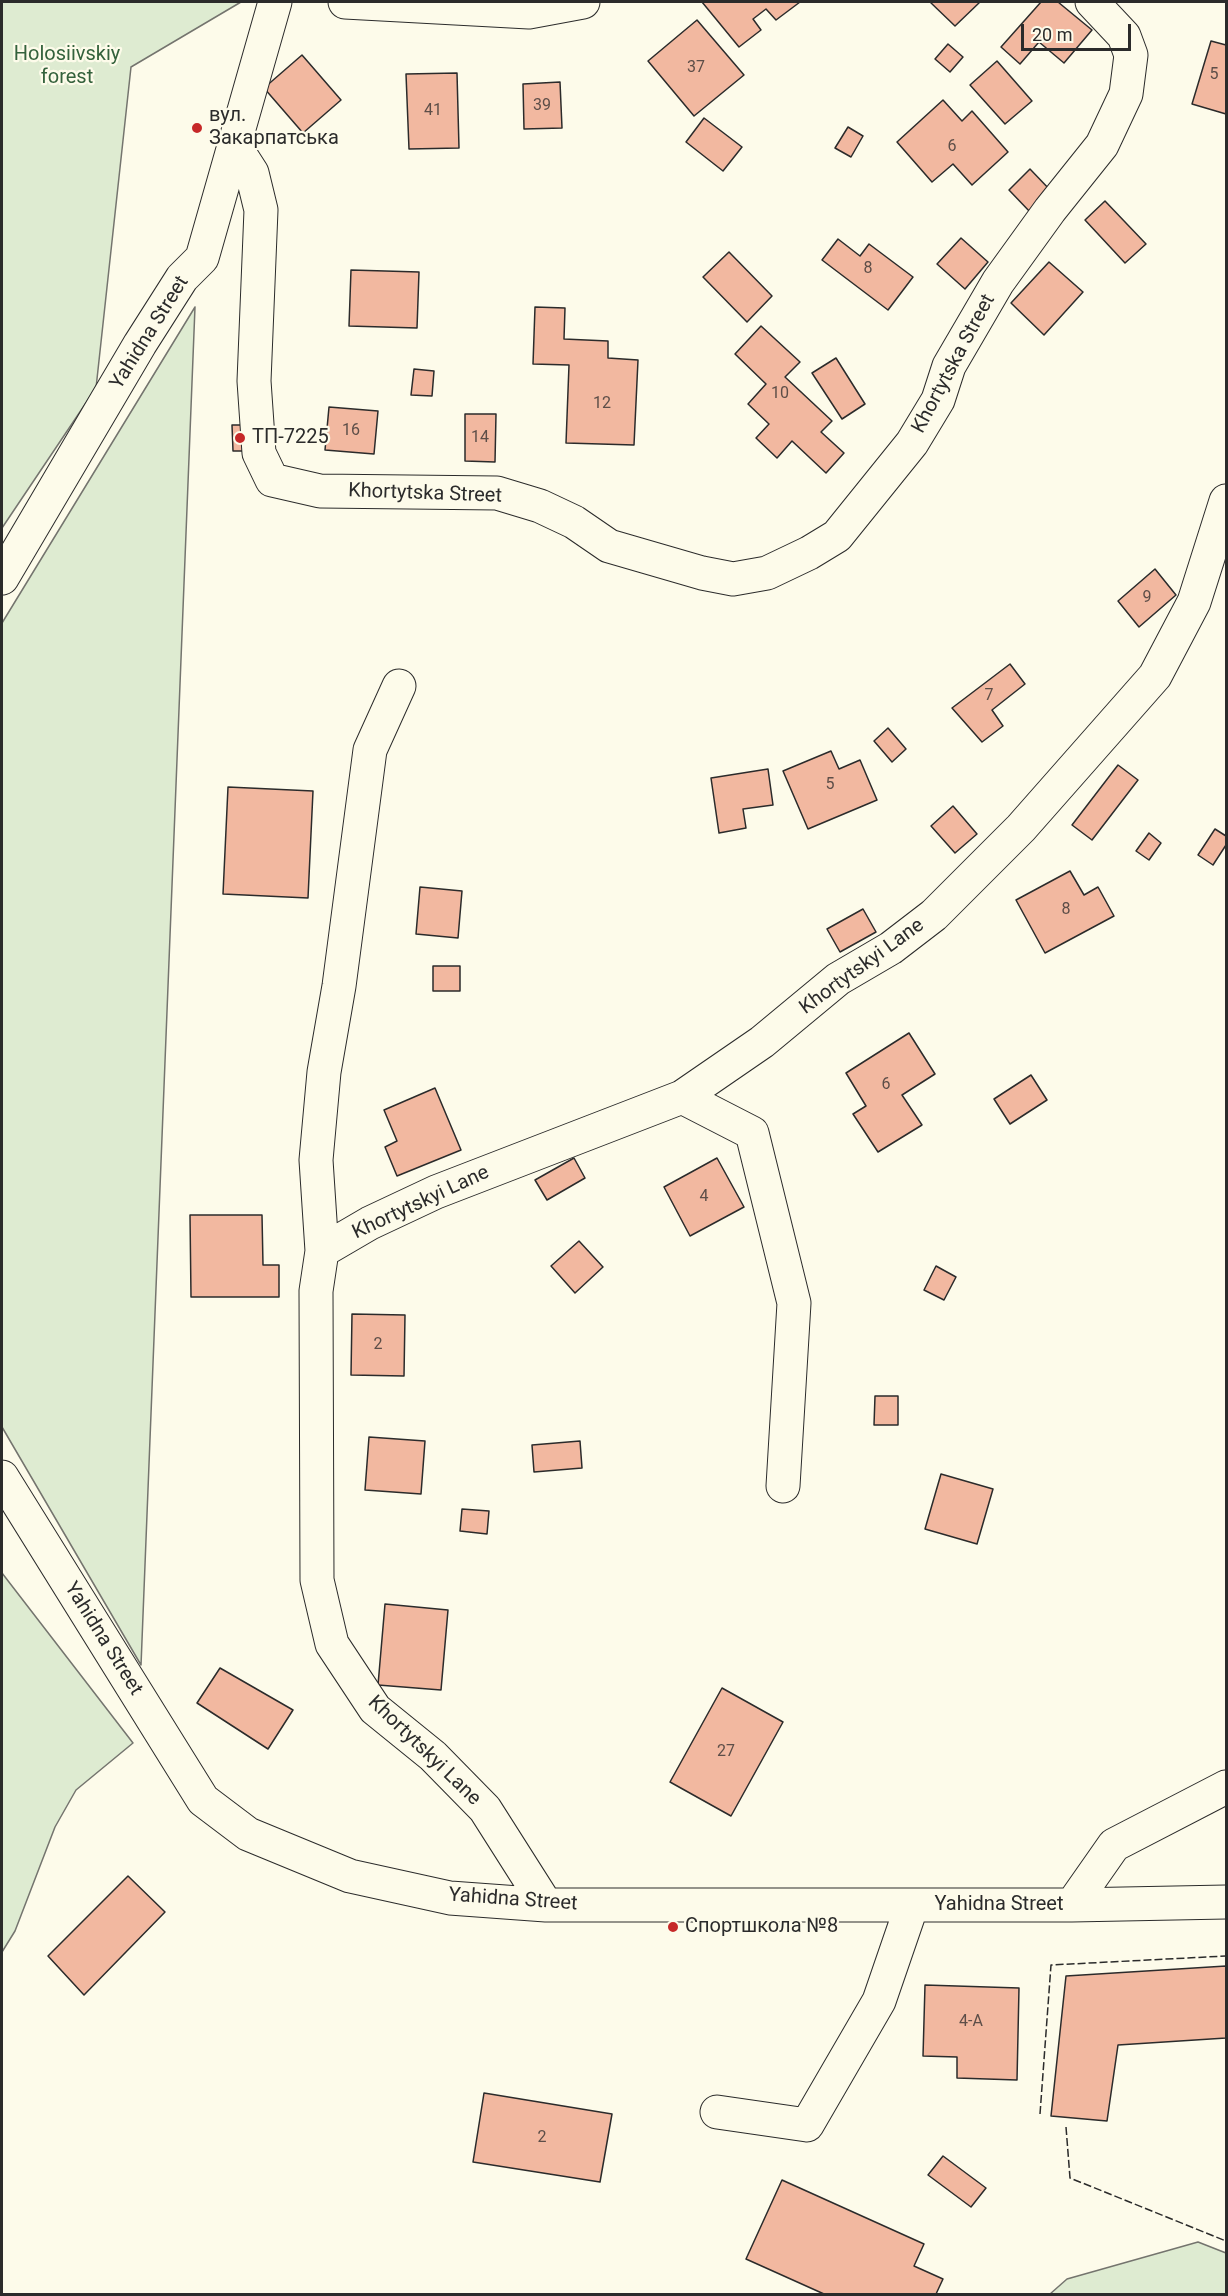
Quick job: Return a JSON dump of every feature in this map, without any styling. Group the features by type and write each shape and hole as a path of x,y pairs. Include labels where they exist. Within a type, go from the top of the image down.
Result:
{"street":[{"name":"Yahidna Street","path":"2,578 152,325 182,278 202,258 274,2"},
{"path":"345,2 529,12 583,2"},
{"name":"Khortytska Street","path":"234,145 252,173 261,210 254,381 259,453 272,480 320,492 497,493 540,506 574,522 609,546 702,573 733,579 767,573 809,553 837,536 912,443 938,400 949,366 999,282 1050,210 1102,146 1126,94 1131,55 1124,36 1092,2"},
{"name":"Khortytskyi Lane","path":"546,1905 485,1809 433,1756 375,1709 332,1644 317,1580 316,1291 322,1251 370,1223 436,1192 682,1097 762,1042 838,979 891,948 934,915 1021,828 1155,676 1194,602 1227,501"},
{"path":"322,1251 316,1160 324,1072 339,986 370,750 399,686"},
{"path":"682,1097 752,1133 794,1303 783,1486"},
{"name":"Yahidna Street","path":"2,1477 203,1800 248,1834 350,1876 450,1898 546,1905 1072,1905 1227,1902"},
{"path":"1072,1905 1114,1845 1227,1787"},
{"path":"717,2112 807,2125 879,2001 912,1905"}],"green space":[{"name":"Holosiivskiy forest","path":"2,2 241,2 131,67 96,388 2,528"},
{"path":"195,307 141,1665 2,1427 2,623"},
{"path":"2,1573 133,1743 76,1790 55,1827 15,1931 2,1952"},
{"path":"1198,2242 1226,2253 1226,2294 1050,2294 1067,2279"}],"building":[{"path":"702,2 800,2 776,20 766,9 753,19 761,30 739,47"},
{"path":"930,2 980,2 955,26"},
{"path":"1041,2 1058,2 1092,30 1064,63 1039,42 1020,64 1001,47"},
{"path":"697,20 744,75 694,116 648,61"},
{"path":"1211,41 1226,45 1226,114 1192,104"},
{"path":"948,44 963,57 950,72 935,59"},
{"path":"302,55 341,100 303,133 264,88"},
{"path":"997,61 1032,101 1005,124 970,85"},
{"path":"457,73 459,148 409,149 406,74"},
{"path":"560,82 562,128 524,129 523,84"},
{"path":"943,100 962,121 972,111 1008,152 972,185 953,164 932,182 897,142"},
{"path":"704,118 742,147 723,171 686,142"},
{"path":"848,127 863,136 851,157 835,148"},
{"path":"1030,169 1052,192 1031,213 1009,190"},
{"path":"1105,201 1146,244 1125,263 1085,220"},
{"path":"961,238 988,262 965,289 937,264"},
{"path":"838,239 860,256 869,244 913,277 888,310 822,260"},
{"path":"729,252 772,296 747,322 703,277"},
{"path":"1049,262 1083,292 1044,335 1011,303"},
{"path":"351,270 419,272 417,328 349,326"},
{"path":"535,307 565,308 564,339 608,341 608,358 638,360 634,445 566,443 569,365 533,364"},
{"path":"761,326 800,362 785,377 832,421 821,432 844,453 826,473 792,441 777,458 756,438 769,424 748,404 766,384 735,354"},
{"path":"836,358 865,404 842,419 812,373"},
{"path":"414,369 434,371 432,396 411,395"},
{"path":"329,407 378,411 374,454 325,450"},
{"path":"465,414 496,414 495,462 465,461"},
{"name":"ТП-7225","path":"232,425 247,425 248,451 233,451"},
{"path":"1155,569 1176,595 1139,627 1118,601"},
{"path":"1010,664 1025,684 992,710 1003,726 982,742 952,708"},
{"path":"888,728 906,749 892,762 874,741"},
{"path":"831,751 839,769 860,760 877,800 808,829 783,771"},
{"path":"1118,765 1138,780 1092,840 1072,825"},
{"path":"768,769 773,805 743,809 746,828 719,833 711,778"},
{"path":"228,787 313,791 308,898 223,894"},
{"path":"953,806 977,834 955,853 931,826"},
{"path":"1215,829 1226,836 1226,845 1213,865 1198,855"},
{"path":"1149,833 1161,843 1149,860 1136,851"},
{"path":"1070,871 1084,895 1098,887 1114,916 1045,953 1016,900"},
{"path":"420,887 462,891 458,938 416,934"},
{"path":"863,909 876,932 840,952 827,929"},
{"path":"433,966 460,966 460,991 433,991"},
{"path":"909,1033 935,1074 902,1095 922,1125 878,1152 853,1114 866,1106 846,1073"},
{"path":"1031,1075 1047,1100 1010,1124 994,1099"},
{"path":"435,1088 461,1150 397,1176 385,1147 397,1141 384,1110"},
{"path":"574,1158 585,1178 547,1200 535,1180"},
{"path":"717,1158 744,1207 690,1236 664,1187"},
{"path":"190,1215 262,1215 263,1265 279,1265 279,1297 191,1297"},
{"path":"579,1241 603,1267 575,1293 551,1266"},
{"path":"936,1266 956,1277 944,1300 924,1290"},
{"path":"352,1314 405,1315 404,1376 351,1375"},
{"path":"875,1396 898,1396 898,1425 874,1425"},
{"path":"369,1437 425,1441 421,1494 365,1490"},
{"path":"580,1441 582,1468 534,1472 532,1445"},
{"path":"941,1474 993,1489 977,1544 925,1529"},
{"path":"462,1509 489,1511 487,1534 460,1531"},
{"path":"385,1604 448,1610 441,1690 378,1685"},
{"path":"220,1668 293,1710 268,1749 197,1703"},
{"path":"722,1688 783,1722 731,1816 670,1782"},
{"path":"128,1876 165,1912 84,1995 48,1956"},
{"path":"1226,1966 1226,2038 1118,2045 1107,2121 1051,2116 1066,1976"},
{"path":"925,1985 1019,1988 1017,2080 957,2078 957,2057 923,2056"},
{"path":"484,2093 612,2114 600,2182 473,2162"},
{"path":"943,2156 986,2188 971,2207 928,2175"},
{"path":"782,2180 924,2244 914,2266 943,2279 936,2294 824,2294 746,2259"}],"fence":[{"path":"1040,2114 1051,1965 1226,1956"},
{"path":"1066,2127 1070,2178 1226,2241"}],"place":[{"name":"вул. Закарпатська","path":"197,128"},
{"name":"ТП-7225","path":"240,438"},
{"name":"Спортшкола №8","path":"673,1927"}]}
